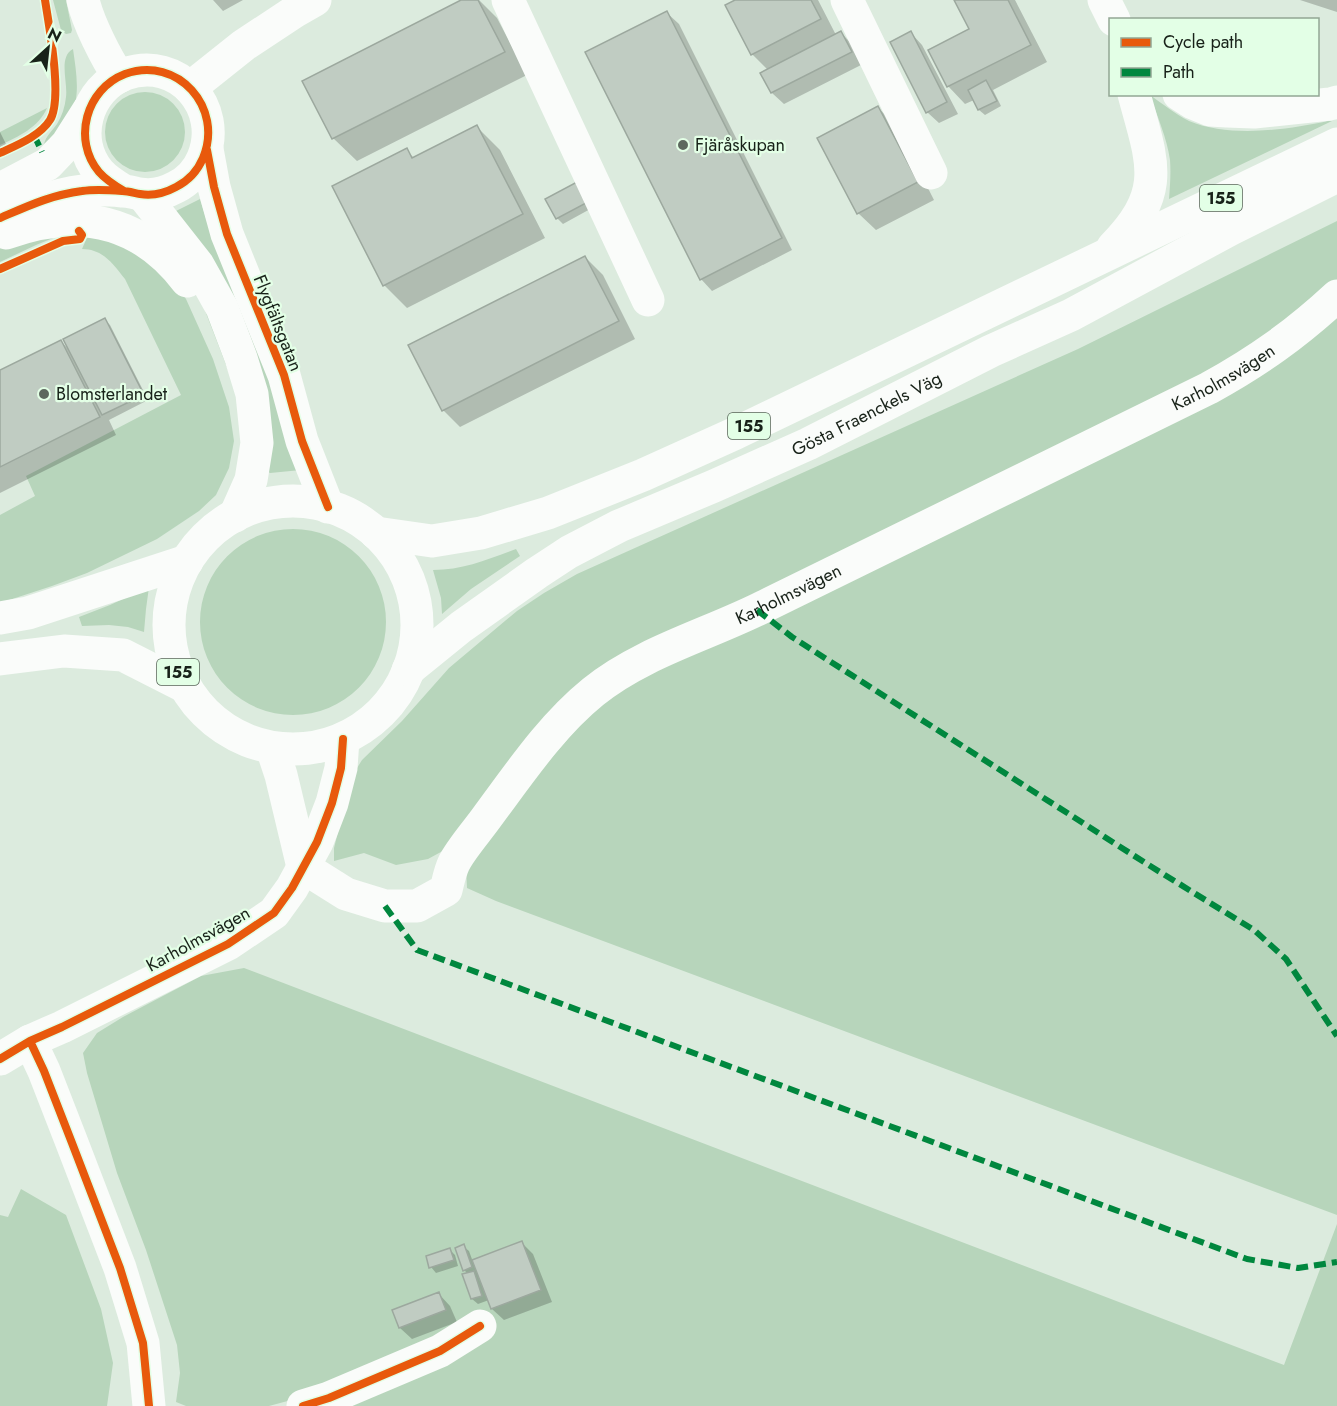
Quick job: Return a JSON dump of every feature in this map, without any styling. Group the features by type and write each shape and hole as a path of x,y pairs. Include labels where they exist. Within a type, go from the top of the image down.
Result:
{"main road":[{"path":"83,0 111,64 120,77"},
{"path":"189,88 244,45 315,0"},
{"path":"508,0 648,300"},
{"path":"847,0 931,173"},
{"path":"1104,0 1113,18"},
{"path":"0,189 48,164 67,144 102,89 131,72 156,71 180,80 197,96 206,116 209,127 207,149 200,164 190,177 176,187 160,193 83,190 42,199 0,218"},
{"path":"1106,254 1129,231 1142,212 1149,193 1150,153 1135,96"},
{"path":"1182,96 1210,110 1227,111 1254,112 1337,102"},
{"path":"90,107 85,123 85,139 89,156 109,183 134,193 198,265 222,308 242,358 252,394 257,443 251,480 235,516"},
{"name":"Gösta Fraenckels Väg","path":"376,533 432,541 481,533 548,513 643,475 736,433 1337,144"},
{"name":"Flygfältsgatan","path":"207,149 214,187 227,234 284,375 302,441 328,507"},
{"name":"Gösta Fraenckels Väg","path":"408,670 461,627 569,552 619,526 808,444 966,363 1071,315 1231,229 1337,176"},
{"path":"0,236 20,228 48,222 74,220 100,222 127,230 153,246 174,264 205,304 230,329"},
{"name":"Karholmsvägen","path":"303,867 346,894 386,906 417,906 427,901 446,890 453,864 509,786 556,728 594,692 612,679 667,650 758,610 1209,388 1275,348 1337,296"},
{"name":"Gösta Fraenckels Väg","path":"280,502 304,502 328,507 353,517 376,533 399,562 408,579 416,615 414,652 398,692 383,711 364,727 343,739 326,745 290,749 272,748 237,736 221,727 194,701 175,666 170,645 171,601 177,580 187,561 203,540 223,523 257,507 280,502"},
{"path":"0,618 28,613 187,561"},
{"name":"Gösta Fraenckels Väg","path":"0,659 64,651 123,655 184,686"},
{"name":"Karholmsvägen","path":"0,1059 30,1041 228,944 274,913 292,888 317,842 332,802 341,768 343,739"},
{"path":"272,748 281,775 303,867"},
{"path":"30,1041 120,1268 143,1343 149,1406"},
{"path":"303,1406 329,1398 440,1351 480,1326"}],"green space":[{"path":"53,0 66,0 71,33 66,34 61,30"},
{"path":"73,49 77,85 75,104 66,123 44,144 63,111 66,101 65,64 68,53"},
{"path":"145,92 160,95 173,104 182,117 185,132 182,147 173,160 160,169 145,172 130,169 117,160 108,147 105,132 108,117 117,104 130,95"},
{"path":"1150,96 1189,121 1222,129 1258,131 1332,121 1169,199 1170,160"},
{"path":"47,108 33,126 21,135 0,145 0,132"},
{"path":"200,199 210,231 235,285 301,470 270,473 267,471 168,215"},
{"path":"1337,221 1337,282 1237,363 631,657 450,847 428,859 396,865 364,853 334,861 334,848 352,776 362,760 402,721 449,668 517,611 544,593 577,574 1078,349"},
{"path":"68,232 36,245 0,262 0,245"},
{"path":"89,233 114,239 164,268 186,299 213,359 229,407 234,441 229,468 216,495 199,511 157,539 87,573 0,603 0,515 35,496 26,476 181,395 125,279 102,255 82,249"},
{"path":"1337,311 1337,1215 496,901 467,888 466,867 480,841 604,697"},
{"path":"293,529 311,530 329,536 345,544 359,556 371,570 379,586 385,604 385,640 379,658 371,674 359,688 345,700 329,708 311,714 293,715 275,714 257,708 241,700 227,688 215,674 207,658 201,640 200,622 201,604 207,586 215,570 227,556 241,544 257,536 275,530"},
{"path":"516,549 520,556 471,589 442,614 441,598 433,570 465,566"},
{"path":"149,587 144,632 109,625 82,626 79,617"},
{"path":"244,968 1284,1365 1337,1224 1337,1406 299,1406 295,1399 269,1406 186,1406 176,1402 180,1373 177,1345 146,1250 117,1173 83,1053 97,1033 123,1017 201,976"},
{"path":"21,1189 66,1215 101,1309 113,1363 107,1406 0,1406 0,1215 8,1217"}],"building":[{"path":"461,0 478,0 505,52 332,139 302,81"},
{"path":"735,0 811,0 821,19 751,55 725,5"},
{"path":"954,0 1008,0 1031,45 947,87 928,50 969,29"},
{"name":"Fjäråskupan","path":"667,11 782,238 700,280 585,52"},
{"path":"841,31 852,52 771,93 760,73"},
{"path":"911,31 947,102 926,113 890,42"},
{"path":"986,80 997,101 978,110 968,90"},
{"path":"878,106 918,182 857,214 817,138"},
{"path":"477,125 523,214 383,286 332,186 407,148 412,158"},
{"path":"577,182 588,202 556,219 545,199"},
{"path":"585,256 619,321 442,411 408,345"},
{"path":"105,318 144,395 102,415 63,339"},
{"name":"Blomsterlandet","path":"61,340 100,417 0,467 0,370"},
{"path":"522,1241 541,1290 491,1309 472,1260"},
{"path":"464,1244 472,1267 463,1271 455,1248"},
{"path":"450,1248 454,1260 429,1268 426,1256"},
{"path":"474,1271 482,1296 471,1299 462,1274"},
{"path":"439,1292 446,1310 399,1328 392,1310"}],"marked path":[{"path":"34,135 42,152"},
{"path":"757,610 792,637 1254,930 1286,959 1337,1036"},
{"path":"385,906 417,950 1247,1259 1298,1268 1337,1262"}],"cycle path":[{"path":"0,153 28,140 40,131 46,126 54,110 54,62 45,0"},
{"path":"0,218 60,195 87,190 154,194 172,189 188,178 203,158 208,139 207,121 202,104 192,90 179,79 162,72 144,70 125,74 112,81 101,91 87,117 86,145 91,159 102,175 124,191"},
{"path":"207,150 227,234 284,375 302,441 328,507"},
{"path":"0,269 63,241 80,239 82,235 79,231"},
{"path":"0,1059 30,1041 228,944 274,913 292,888 317,842 332,803 341,768 343,739"},
{"path":"30,1041 44,1071 120,1268 143,1343 149,1406"},
{"path":"303,1406 329,1398 440,1351 480,1326"}],"place":[{"name":"Fjäråskupan","path":"683,145"},
{"name":"Blomsterlandet","path":"44,394"}]}
